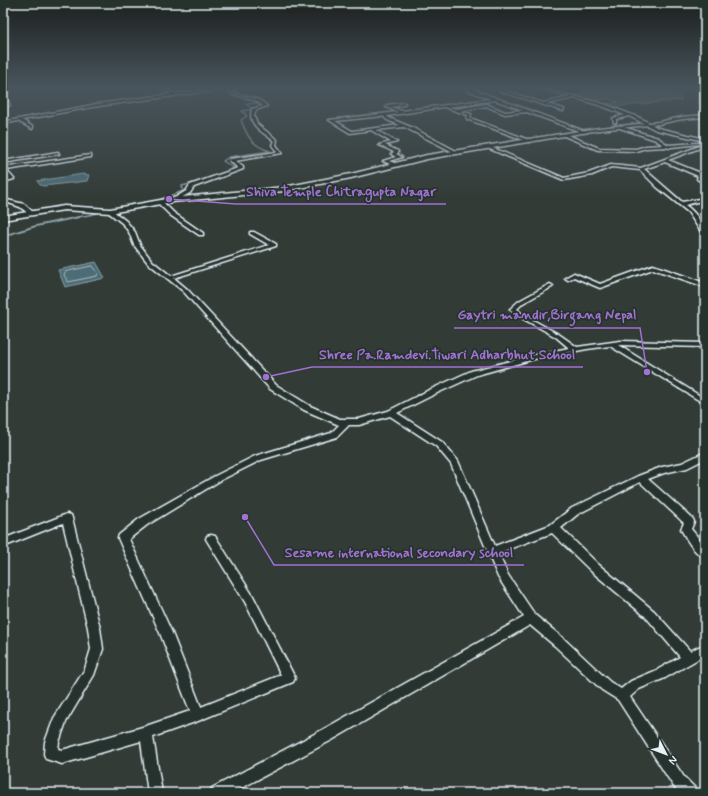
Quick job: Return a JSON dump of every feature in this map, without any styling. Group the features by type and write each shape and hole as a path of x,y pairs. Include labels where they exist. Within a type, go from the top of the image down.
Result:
{"street":[{"path":"27,125 32,128"},
{"path":"175,200 188,192 192,186 241,168 230,161 231,160 280,153 274,145 276,141 256,125"},
{"path":"340,125 351,132 406,126 456,152"},
{"path":"362,125 395,142 381,145 397,152 393,154 400,157 386,161 395,165"},
{"path":"486,125 528,142"},
{"path":"567,125 585,132"},
{"path":"3,218 64,208 110,211 175,200 284,189 330,181 427,157 528,142 564,135 645,125"},
{"path":"647,125 657,129 705,140"},
{"path":"621,127 657,139 668,146 670,153 676,155"},
{"path":"564,135 598,149 636,150 646,147 705,144"},
{"path":"487,148 564,179 590,174 611,166 641,168 666,161 676,155 705,144"},
{"path":"3,162 58,153"},
{"path":"3,169 90,156"},
{"path":"666,161 701,175 699,178 705,182"},
{"path":"641,168 659,186 690,211 705,234"},
{"path":"3,169 12,179 3,181"},
{"path":"681,204 705,199"},
{"path":"3,200 20,204 26,207 31,213"},
{"path":"160,202 172,214 201,234"},
{"path":"110,211 124,222 132,232 137,245 150,262 185,290 202,307 273,387 307,408 339,422 359,422 391,413 474,373 497,366 575,349 620,343 705,345"},
{"path":"169,278 274,245 252,233"},
{"path":"568,278 574,275 600,286 614,280 639,273 652,266 705,285"},
{"path":"550,286 521,302 512,309 530,321 558,336 575,349"},
{"path":"611,344 705,402"},
{"path":"391,413 439,444 455,463 503,578 531,619 559,642 606,686 622,696 679,782 690,793"},
{"path":"198,715 166,633 123,538 143,522 224,475 264,455 334,435 347,422"},
{"path":"492,551 554,528 576,511 641,478 662,470 684,466 705,455"},
{"path":"641,478 689,522 686,529 693,540 705,553"},
{"path":"3,544 67,518 94,628 97,649 90,671 61,718 52,742 51,754 62,757 146,733 198,715 289,678 249,599 211,539"},
{"path":"554,528 595,568 650,614 689,658"},
{"path":"217,793 327,735 531,619"},
{"path":"622,696 635,685 661,674 705,649"},
{"path":"146,733 155,793"}],"water":[{"path":"83,174 89,175 87,181 44,186 40,185 37,181"},
{"path":"96,262 105,278 65,287 58,270"}],"waterway":[{"path":"225,173 235,169 223,161 229,157 270,151 254,143 248,136 243,125"},
{"path":"132,205 156,201 183,191 182,186 209,179"},
{"path":"74,218 98,213"},
{"path":"3,236 36,226 79,217"}],"place":[{"name":"Shiva Temple Chitragupta Nagar","path":"169,199"},
{"name":"Gaytri mandir,Birgang Nepal","path":"647,372"},
{"name":"Shree Pa.Ramdevi.Tiwari Adharbhut School","path":"266,377"},
{"name":"Sesame international secondary school","path":"245,517"}]}
